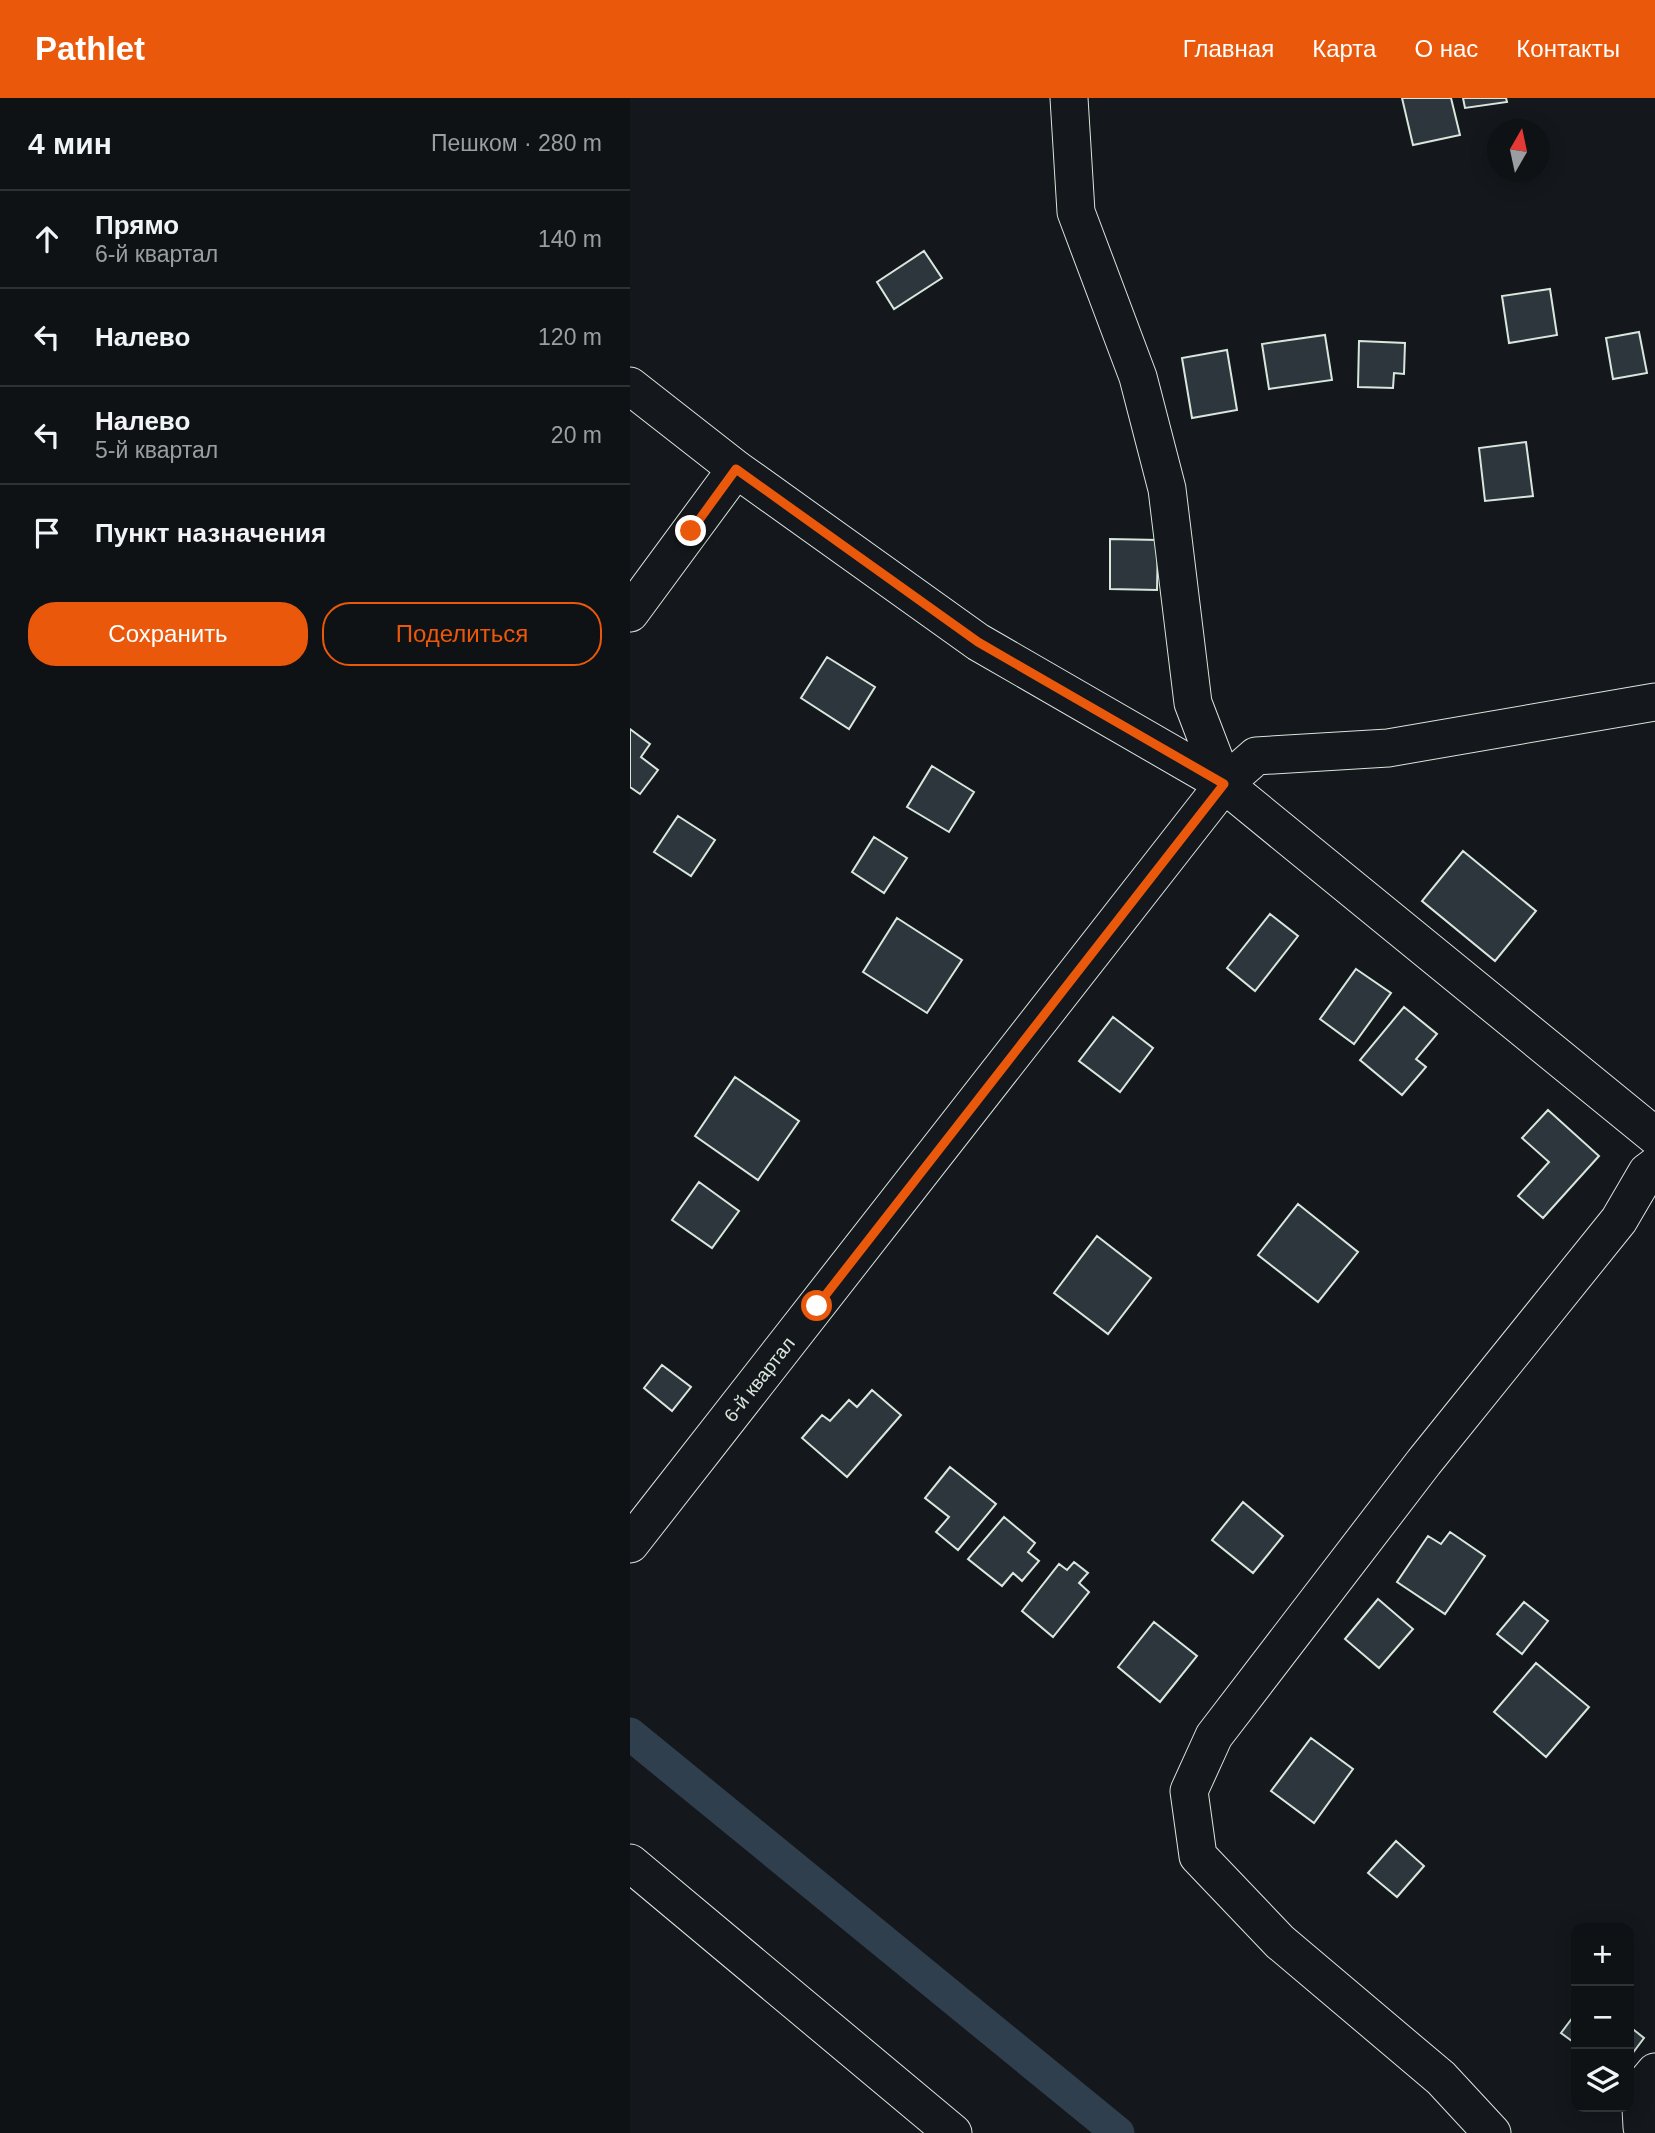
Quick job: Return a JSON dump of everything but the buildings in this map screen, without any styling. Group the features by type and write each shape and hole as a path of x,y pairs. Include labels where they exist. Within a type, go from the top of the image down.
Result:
{"street":[{"path":"1069,98 1076,212 1138,377 1151,427 1167,489 1193,704 1224,784"},
{"path":"630,386 736,469 978,642 1224,784 1655,1136"},
{"path":"630,613 736,469"},
{"path":"1615,710 1655,702"},
{"path":"1615,710 1655,712"},
{"name":"6-й квартал","path":"630,1544 1224,784 1256,756 1388,748 1615,710"},
{"path":"1492,2133 1441,2078 1280,1942 1198,1856 1188,1791 1214,1735 1424,1462 1619,1220 1647,1172 1655,1167"},
{"path":"630,1863 953,2133"},
{"path":"1650,2133 1642,2127 1640,2090 1655,2072"}],"waterway":[{"path":"630,1734 1118,2133"}],"route":[{"path":"691,531 736,469 978,642 1224,784 817,1306"}]}
